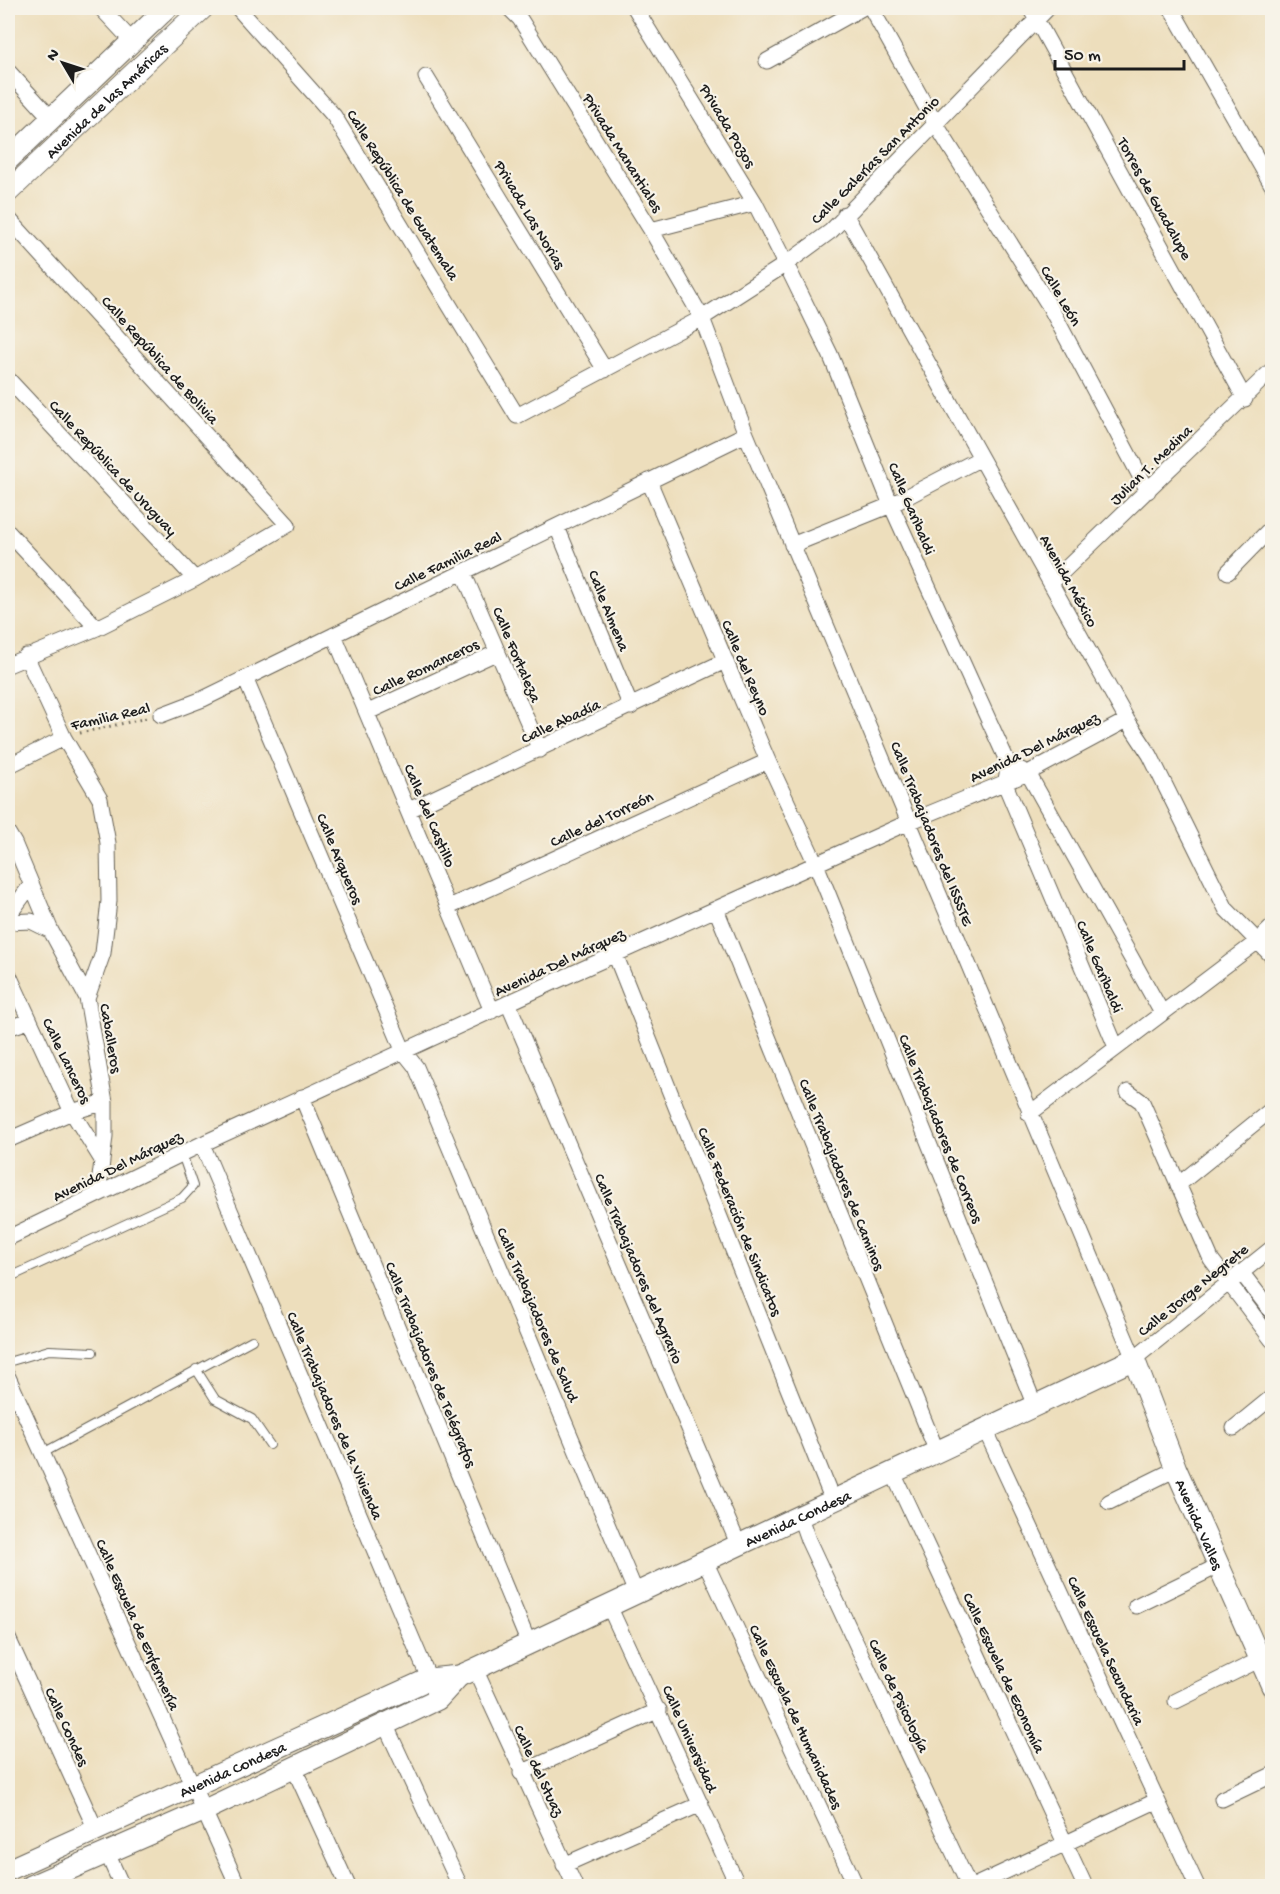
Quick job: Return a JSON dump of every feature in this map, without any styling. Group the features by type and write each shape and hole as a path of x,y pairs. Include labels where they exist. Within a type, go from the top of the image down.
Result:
{"street":[{"path":"101,8 132,41"},
{"name":"Avenida de las Américas","path":"8,159 167,8"},
{"name":"Avenida de las Américas","path":"8,192 203,8"},
{"name":"Calle República de Guatemala","path":"238,8 334,116 517,416"},
{"name":"Privada Manantiales","path":"509,8 520,19 651,230 702,318"},
{"name":"Privada Pozos","path":"635,8 754,203 786,264"},
{"path":"767,61 862,8"},
{"name":"Calle León","path":"872,8 935,123 1050,307 1148,491"},
{"name":"Calle Galerías San Antonio","path":"517,416 702,318 786,264 831,231 935,123 1034,14 1048,8"},
{"path":"1172,8 1272,185"},
{"name":"Torres de Guadalupe","path":"1034,14 1245,399"},
{"path":"8,71 51,118"},
{"name":"Privada Las Norias","path":"426,77 605,370"},
{"path":"651,230 754,203"},
{"name":"Avenida México","path":"845,214 1127,720 1150,755 1226,909 1272,956"},
{"name":"Calle República de Bolivia","path":"8,218 288,525 195,579"},
{"name":"Calle Garibaldi","path":"786,264 830,354 891,505 1009,765"},
{"name":"Calle Trabajadores del ISSSTE","path":"702,318 746,434 792,545 1029,1114 1134,1359"},
{"name":"Julian T. Medina","path":"1051,583 1245,399 1272,370"},
{"name":"Calle República de Uruguay","path":"8,379 195,579"},
{"name":"Calle Familia Real","path":"161,715 245,678 746,434"},
{"path":"792,545 891,505 981,458"},
{"name":"Calle del Reyno","path":"649,481 768,761 816,864"},
{"name":"Calle Almena","path":"556,527 630,707"},
{"path":"1228,572 1272,527"},
{"path":"8,532 97,628"},
{"name":"Calle Fortaleza","path":"463,572 540,750"},
{"path":"8,665 97,628 195,579"},
{"name":"Calle del Castillo","path":"334,635 492,1011"},
{"name":"Calle Romanceros","path":"368,712 498,652"},
{"path":"26,656 64,738 100,799 108,843 110,902 103,953 87,998"},
{"name":"Calle Abadía","path":"409,810 725,661"},
{"name":"Calle Arqueros","path":"245,678 404,1052"},
{"name":"Avenida Del Márquez","path":"8,1238 302,1097 615,954 909,822 1005,784 1127,720"},
{"path":"8,766 64,738"},
{"name":"Calle del Torreón","path":"449,907 768,761"},
{"path":"1005,784 1009,765 1028,773"},
{"name":"Calle Garibaldi","path":"1028,773 1162,1013"},
{"name":"Calle Garibaldi","path":"1005,784 1116,1047"},
{"name":"Caballeros","path":"8,833 51,931 87,998 105,1102 98,1194"},
{"name":"Calle Trabajadores de Correos","path":"816,864 1035,1406"},
{"path":"8,916 31,885"},
{"name":"Calle Trabajadores de Caminos","path":"716,909 937,1452"},
{"path":"8,922 31,921 51,931"},
{"path":"1029,1114 1258,941 1272,927"},
{"name":"Calle Federación de Sindicatos","path":"615,954 834,1501"},
{"name":"Calle Lanceros","path":"8,973 72,1112 102,1160"},
{"name":"Calle Trabajadores del Agrario","path":"508,1003 739,1546"},
{"path":"8,1028 29,1021"},
{"name":"Calle Trabajadores de Salud","path":"404,1052 416,1067 636,1593"},
{"path":"1128,1092 1142,1102 1211,1259 1272,1340"},
{"name":"Calle Trabajadores de Telégrafos","path":"302,1097 529,1644"},
{"path":"8,1140 72,1112 105,1102"},
{"path":"1178,1185 1272,1109"},
{"name":"Calle Trabajadores de la Vivienda","path":"202,1144 438,1700"},
{"name":"Calle Jorge Negrete","path":"1134,1359 1272,1248"},
{"path":"1241,1272 1272,1312"},
{"name":"Avenida Condesa","path":"8,1870 429,1679 467,1672 529,1644 1134,1359"},
{"name":"Avenida Valles","path":"1134,1359 1176,1469 1272,1686"},
{"name":"Calle Escuela de Enfermería","path":"8,1377 238,1887"},
{"path":"1234,1428 1272,1397"},
{"name":"Calle Escuela Secundaria","path":"985,1429 1197,1887"},
{"path":"1109,1502 1176,1469"},
{"name":"Calle Escuela de Economía","path":"893,1473 1085,1887"},
{"name":"Calle de Psicología","path":"800,1517 971,1887"},
{"name":"Calle Escuela de Humanidades","path":"705,1561 856,1887"},
{"path":"1136,1606 1220,1565"},
{"name":"Calle Universidad","path":"609,1606 659,1710 738,1887"},
{"name":"Calle Condes","path":"8,1638 96,1830"},
{"path":"1176,1701 1261,1659"},
{"name":"Avenida Condesa","path":"31,1887 202,1811 293,1766 438,1700 467,1672"},
{"name":"Calle del Stuaz","path":"467,1672 520,1773 574,1887"},
{"path":"520,1773 659,1710"},
{"path":"385,1724 460,1887"},
{"path":"293,1766 348,1887"},
{"path":"1222,1799 1272,1775"},
{"path":"971,1887 1156,1800"},
{"path":"564,1865 701,1804"},
{"path":"107,1853 122,1887"}],"lane":[{"path":"8,1278 182,1198 193,1186 182,1154"},
{"path":"43,1453 252,1340"},
{"path":"8,1362 49,1350 93,1352"},
{"path":"196,1369 215,1399 252,1419 270,1445"}],"path":[{"name":"Familia Real","path":"64,738 161,715"}]}
